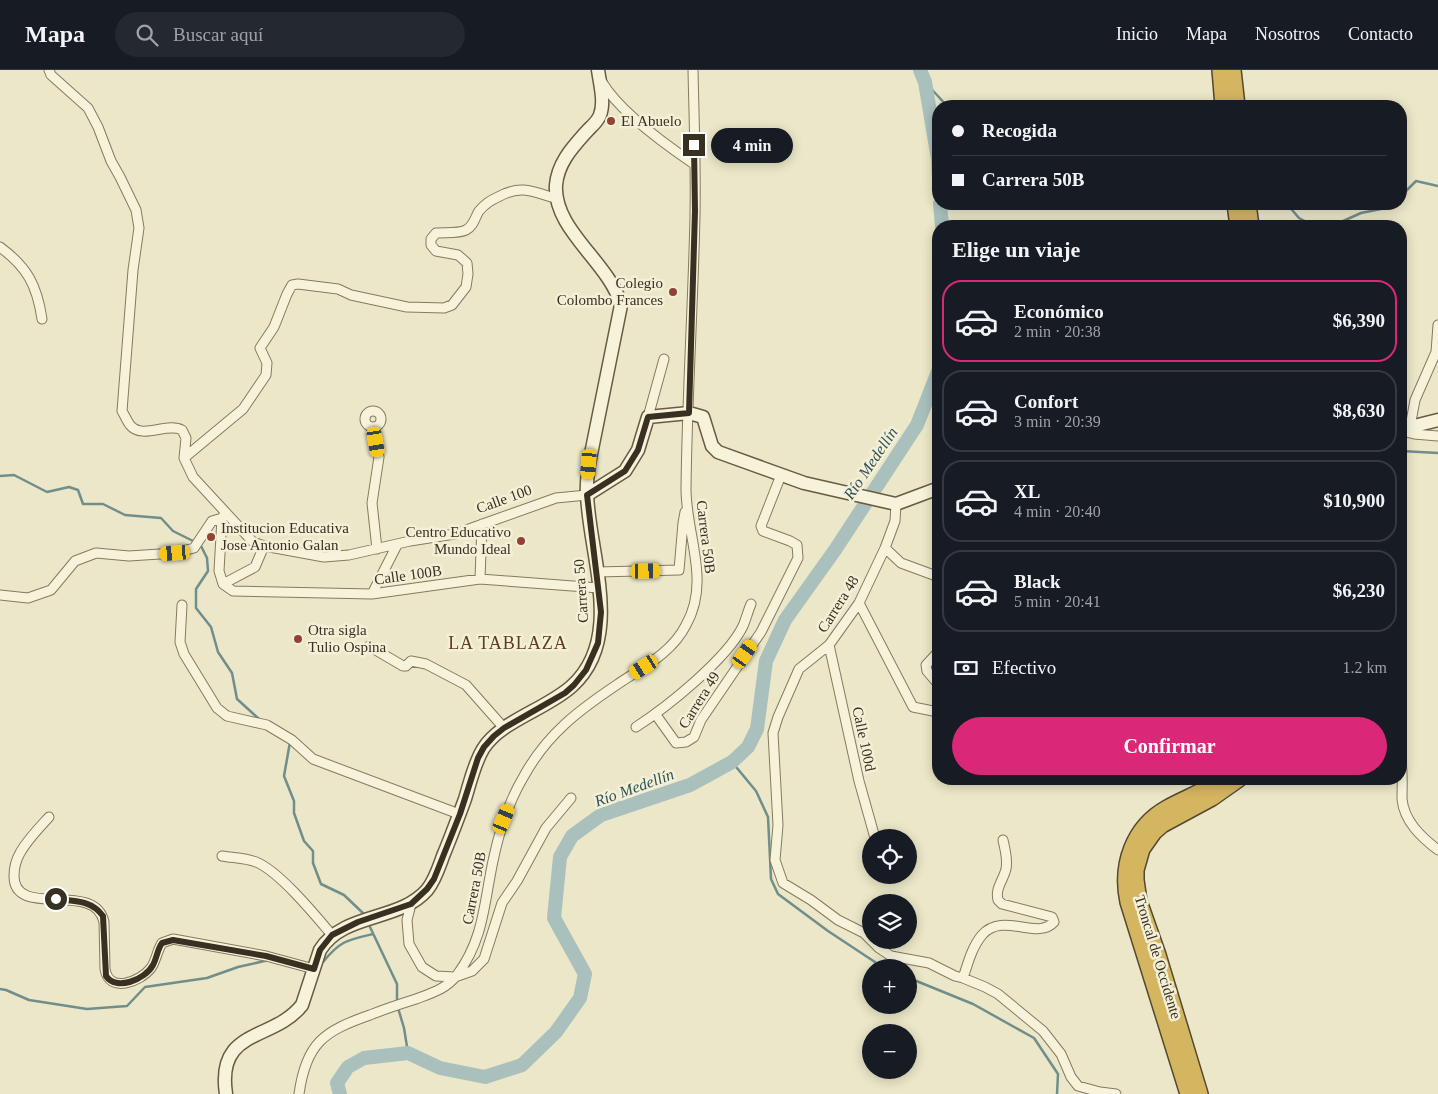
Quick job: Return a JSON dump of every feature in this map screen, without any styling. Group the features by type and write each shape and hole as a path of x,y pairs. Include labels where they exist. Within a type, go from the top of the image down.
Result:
{"highway":[{"path":"1220,70 1222,100"},
{"path":"1233,70 1236,100"},
{"name":"Troncal de Occidente","path":"1188,1093 1128,902 1125,873 1133,845 1147,824 1166,809 1211,785"},
{"name":"Troncal de Occidente","path":"1188,1093 1158,955 1139,901 1136,870 1142,850 1148,840 1162,825 1212,798 1230,785"}],"main road":[{"name":"Carrera 50","path":"226,1094 227,1060 234,1049 251,1037 297,1012 302,1005 320,950 332,935 358,922 411,904 427,889 434,879 460,814 478,758 484,747 504,728 565,693 586,670 592,658 599,634 601,612 587,495 589,464 621,304 618,292 611,280 578,240 562,215 557,199 556,186 559,168 566,156 599,117 602,101 598,73"},
{"path":"648,417 689,413 703,417 712,446 718,452 804,482 896,504 932,491"},
{"name":"Calle 100","path":"587,495 625,471 638,450 648,417"},
{"path":"1407,429 1438,420"}],"street":[{"path":"49,70 51,75 88,108 98,127 111,161 136,210 139,228 132,270 122,411 135,430 146,431 176,426 182,430 186,438 184,458"},
{"name":"Carrera 50B","path":"299,1094 307,1060 316,1045 329,1032 344,1024 440,990 455,977 472,952 480,933 493,860 504,819 521,780 536,755 548,739 573,716 658,657 677,640 688,623 695,604 698,584 697,560 686,507 695,211 693,70"},
{"path":"598,73 607,91 621,106 667,146 694,164"},
{"path":"184,458 243,409 266,375 267,363 260,348 274,328 292,285 298,284 338,289 352,295 407,307 444,308 452,305 466,287 467,262 458,255 436,251 431,245 431,239 436,233 465,231 471,227 479,211 491,200 506,192 518,189 527,190 557,199"},
{"path":"0,247 11,255 33,281 39,298 42,319"},
{"path":"1407,422 1436,352 1438,325"},
{"name":"Calle 100","path":"648,417 664,359"},
{"path":"374,427 379,457 372,504 377,549"},
{"path":"1407,432 1438,436"},
{"name":"Calle 100","path":"184,458 193,477 224,515 253,542 324,558 349,555 396,545 410,540 455,534 556,498 587,495"},
{"name":"Carrera 49","path":"656,715 676,743 686,742 694,737 701,720 761,632 798,558 797,545 763,531 761,526 781,475"},
{"name":"Carrera 48","path":"896,504 895,521 885,548 859,603 829,645 799,669 778,717 773,733 778,825 775,860 783,883 811,900 838,920 864,934 891,956 929,963 963,978"},
{"path":"596,572 679,570 686,507"},
{"path":"0,595 28,598 51,590 75,561 96,554 129,556 175,553 194,548 212,521 224,515"},
{"path":"224,515 220,571 223,584 255,567 264,546"},
{"path":"480,579 482,524"},
{"path":"372,594 396,545"},
{"path":"885,548 901,563 932,574"},
{"name":"Calle 100B","path":"223,584 232,591 372,594 480,579 599,588"},
{"path":"859,603 913,707 932,710"},
{"name":"Carrera 49","path":"636,728 656,715 729,647 743,626 751,604"},
{"path":"182,605 180,642 184,654 218,708 226,716 259,722 291,739 313,759 460,814"},
{"name":"Calle 100d","path":"829,645 859,781 872,829"},
{"path":"369,646 403,666 406,666 411,661 426,664 466,685 504,728"},
{"path":"729,647 745,654"},
{"path":"932,659 926,665 927,671 932,677"},
{"path":"1402,785 1404,809 1413,826 1421,836 1438,850"},
{"path":"411,904 406,920 408,944 422,967 436,976 455,977 472,970 484,959 502,903 518,881 546,828 571,798"},
{"path":"49,816 19,854 14,873 16,886 20,892 27,896 38,899 84,902 98,910 103,916 104,922 106,976 113,982 126,983 144,975 153,965 162,943 173,940 266,956 314,969"},
{"path":"1003,840 1006,863 1003,878 997,891 998,900 1002,904 1052,917 1054,922 1048,927 1043,928 1002,925 989,928 973,950 963,978 998,994 1043,1031 1061,1054 1071,1077 1078,1086 1116,1094"},
{"path":"222,856 248,860 268,868 313,912 332,935"}],"waterway":[{"name":"Río Medellín","path":"920,70 925,82 932,123"},
{"path":"925,82 942,100"},
{"path":"1407,190 1416,181 1438,186"},
{"name":"Río Medellín","path":"941,210 941,220"},
{"path":"1292,210 1303,220"},
{"path":"1345,220 1361,213 1376,210"},
{"name":"Río Medellín","path":"340,1094 337,1083 348,1067 364,1058 408,1053 440,1068 485,1077 522,1065 556,1032 580,998 585,974 554,918 560,857 572,836 601,815 690,785 732,762 748,747 757,729 766,661 785,620 835,550 917,425 932,387"},
{"path":"1407,451 1438,453"},
{"path":"0,476 14,475 47,492 69,487 78,490 83,504 103,504 125,515 161,518 173,531 195,542"},
{"path":"200,544 207,558 208,571 196,589 196,608 211,627 218,652 232,673 237,699 259,719"},
{"path":"290,742 284,776 294,801 294,813 304,841 313,851 313,863 321,884 344,895 365,915"},
{"path":"732,762 756,791 768,817 771,879 778,894 870,959"},
{"path":"370,927 397,984 397,1002"},
{"path":"323,962 339,945 373,934"},
{"path":"0,989 29,1000 87,1009 127,1006 145,987 207,978 238,967 269,960"},
{"path":"917,981 973,1004 1034,1038 1058,1074 1057,1094"},
{"path":"398,1008 404,1028 408,1053"}],"place":[{"name":"El Abuelo","path":"611,121"},
{"name":"Colegio Colombo Frances","path":"673,292"},
{"name":"Institucion Educativa Jose Antonio Galan","path":"211,537"},
{"name":"Centro Educativo Mundo Ideal","path":"521,541"},
{"name":"Otra sigla Tulio Ospina","path":"298,639"}],"district":[{"name":"LA TABLAZA","path":"508,643"}],"route":[{"path":"56,899 84,902 92,905 103,916 106,976 117,984 126,983 144,975 153,965 159,947 167,940 187,941 266,956 314,969 320,950 332,935 358,922 411,904 427,889 434,879 460,814 478,758 484,747 504,728 565,693 586,670 592,658 598,643 601,612 587,495 625,471 638,450 648,417 689,413 695,211 694,145"}]}
